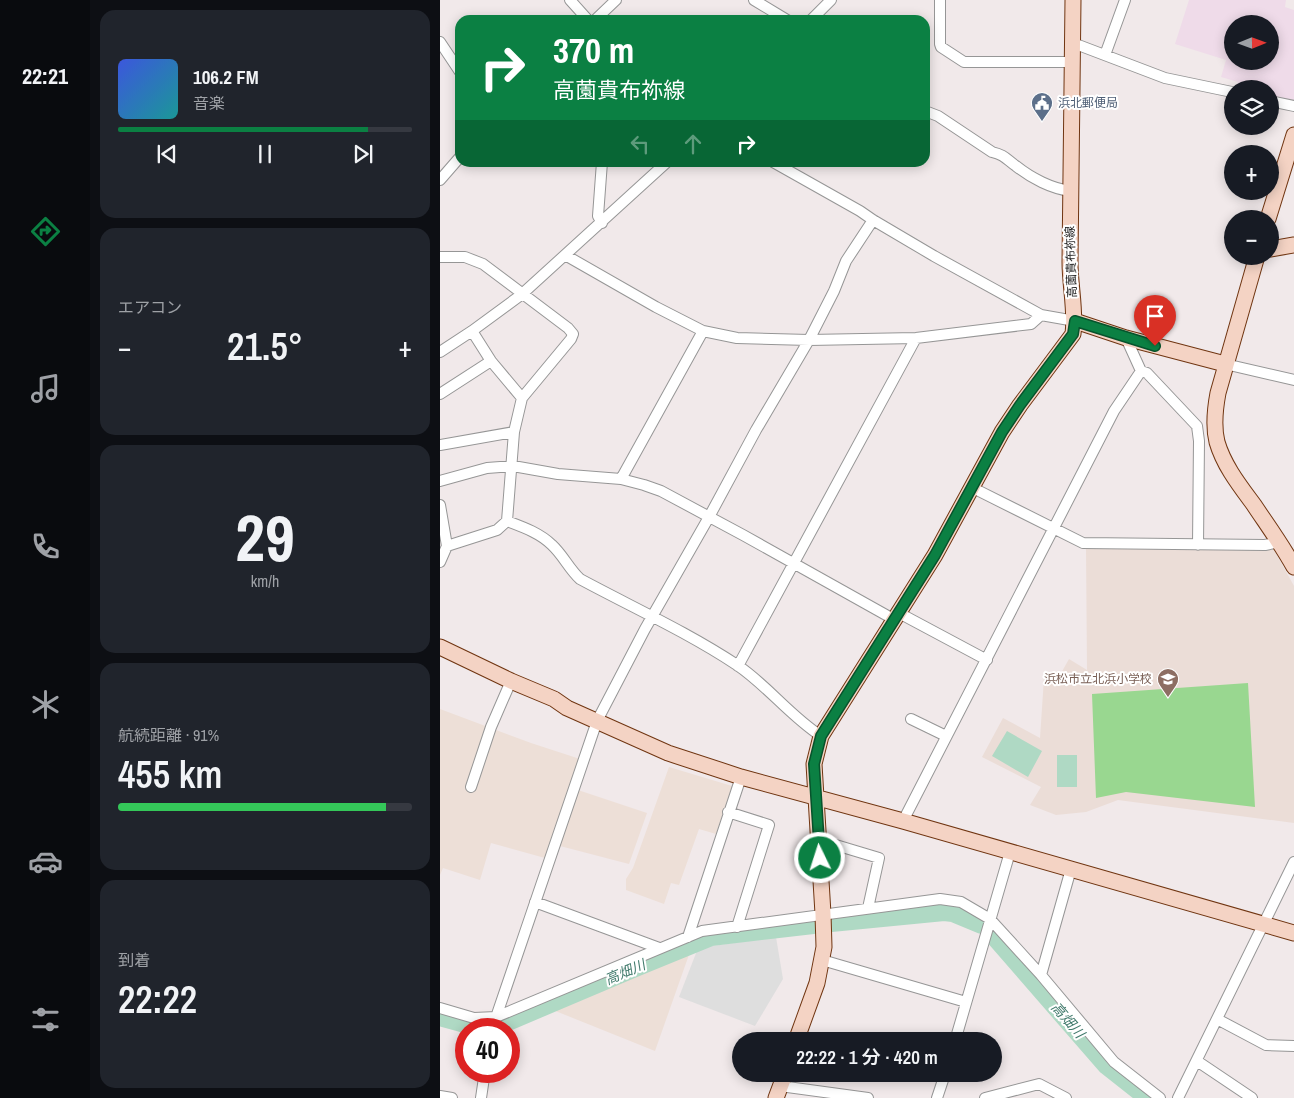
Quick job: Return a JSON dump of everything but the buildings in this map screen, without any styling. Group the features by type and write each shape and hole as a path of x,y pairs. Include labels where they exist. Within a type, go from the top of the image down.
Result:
{"street":[{"path":"570,0 584,15"},
{"path":"600,15 616,0"},
{"path":"754,0 779,15"},
{"path":"816,15 830,0"},
{"path":"940,0 940,44 962,61 1072,62"},
{"name":"高薗貴布祢線","path":"1074,0 1070,286 1075,321"},
{"path":"1105,55 1125,0"},
{"path":"440,42 455,64"},
{"path":"1073,43 1166,78 1224,90"},
{"path":"1279,103 1294,106"},
{"path":"930,113 938,116 992,152 1010,160 1014,166 1035,178 1058,189 1070,191"},
{"path":"1271,210 1294,135"},
{"path":"440,180 455,163"},
{"path":"602,167 598,216 602,223"},
{"path":"440,352 472,332 521,295 662,167"},
{"path":"782,167 1041,314 1075,321 1126,338 1225,364 1294,380"},
{"path":"496,1018 597,721 756,430 809,340 834,291 846,261 873,220"},
{"path":"1279,248 1294,245"},
{"path":"565,255 702,331 737,338 809,340 916,338 1031,324 1041,314"},
{"path":"440,257 465,257 473,260 493,272 521,295 568,328 573,334 571,339 522,398 514,432 507,521 497,530 447,546"},
{"path":"1254,265 1225,364 1215,406 1215,430 1218,443 1232,475 1280,542 1294,567"},
{"path":"799,1032 817,983 822,960 824,914 814,764 821,736 944,541 993,448 1020,405 1073,334 1075,321"},
{"path":"621,479 702,331"},
{"path":"472,332 491,361 522,398"},
{"path":"738,666 916,338"},
{"path":"1126,338 1141,371 1147,373 1197,426 1199,441 1198,545"},
{"path":"440,394 491,361"},
{"path":"903,821 1114,411 1141,371"},
{"path":"440,446 514,432"},
{"path":"440,480 487,468 512,466 558,474 621,479 644,485 661,491 897,617 987,660"},
{"path":"973,488 1082,543 1265,545 1280,542"},
{"path":"440,505 447,546 440,562"},
{"path":"507,521 537,534 553,546 580,579 738,666 821,736"},
{"path":"440,647 554,699 567,708 668,753 740,776 1294,933"},
{"path":"471,787 490,727 511,681"},
{"path":"911,720 946,736"},
{"path":"688,937 740,776"},
{"path":"728,812 769,826 737,927"},
{"path":"818,840 879,858 868,908"},
{"path":"958,1032 1010,852"},
{"path":"1178,1098 1294,862"},
{"path":"1041,975 1071,869"},
{"path":"505,1018 659,948 702,931 940,899 961,902 990,918 1114,1062 1160,1098"},
{"path":"536,902 659,948"},
{"path":"822,960 966,1002"},
{"path":"440,1008 474,1018"},
{"path":"1217,1019 1266,1045 1294,1046"},
{"path":"1197,1061 1252,1098"},
{"path":"937,1098 942,1082"},
{"path":"481,1098 484,1083"},
{"path":"985,1098 1039,1084 1066,1098"},
{"path":"780,1086 868,1098"},
{"path":"440,1096 452,1098"}],"shaded area":[{"path":"1189,0 1286,0 1285,7 1294,10 1294,103 1279,99 1279,80 1231,80 1221,77 1224,67 1224,70 1279,70 1279,15 1224,15 1224,59 1175,44"},
{"name":"浜松市立北浜小学校","path":"1086,548 1273,548 1294,586 1294,823 1118,800 1086,812 1056,815 1030,805 1041,787 982,757 1003,718 1040,738 1044,678 1060,675 1069,659 1087,670"},
{"path":"440,709 580,759 545,858 491,843 480,880 443,868 440,875"},
{"path":"1007,731 1042,751 1028,777 992,756"},
{"path":"1057,755 1077,755 1077,787 1057,787"},
{"path":"669,767 732,786 716,834 699,829 679,885 671,883 664,904 626,890 626,879 633,868"},
{"path":"578,790 647,813 629,864 560,846"},
{"path":"776,937 783,979 755,1026 679,997 698,948"},
{"path":"691,949 655,1051 548,1008"}],"green space":[{"path":"1248,683 1255,807 1126,792 1096,798 1092,694"}],"waterway":[{"name":"高畑川","path":"831,922 944,911 953,912 982,924"},
{"name":"高畑川","path":"440,1016 477,1024 510,1020 711,936 813,924"},
{"name":"高畑川","path":"994,935 1107,1065 1149,1098"}],"place":[{"name":"浜北郵便局","path":"1042,122"},
{"name":"浜松市立北浜小学校","path":"1168,698"}],"route":[{"path":"820,858 814,764 821,736 952,527 993,448 1020,405 1073,334 1075,321 1155,346"}]}
